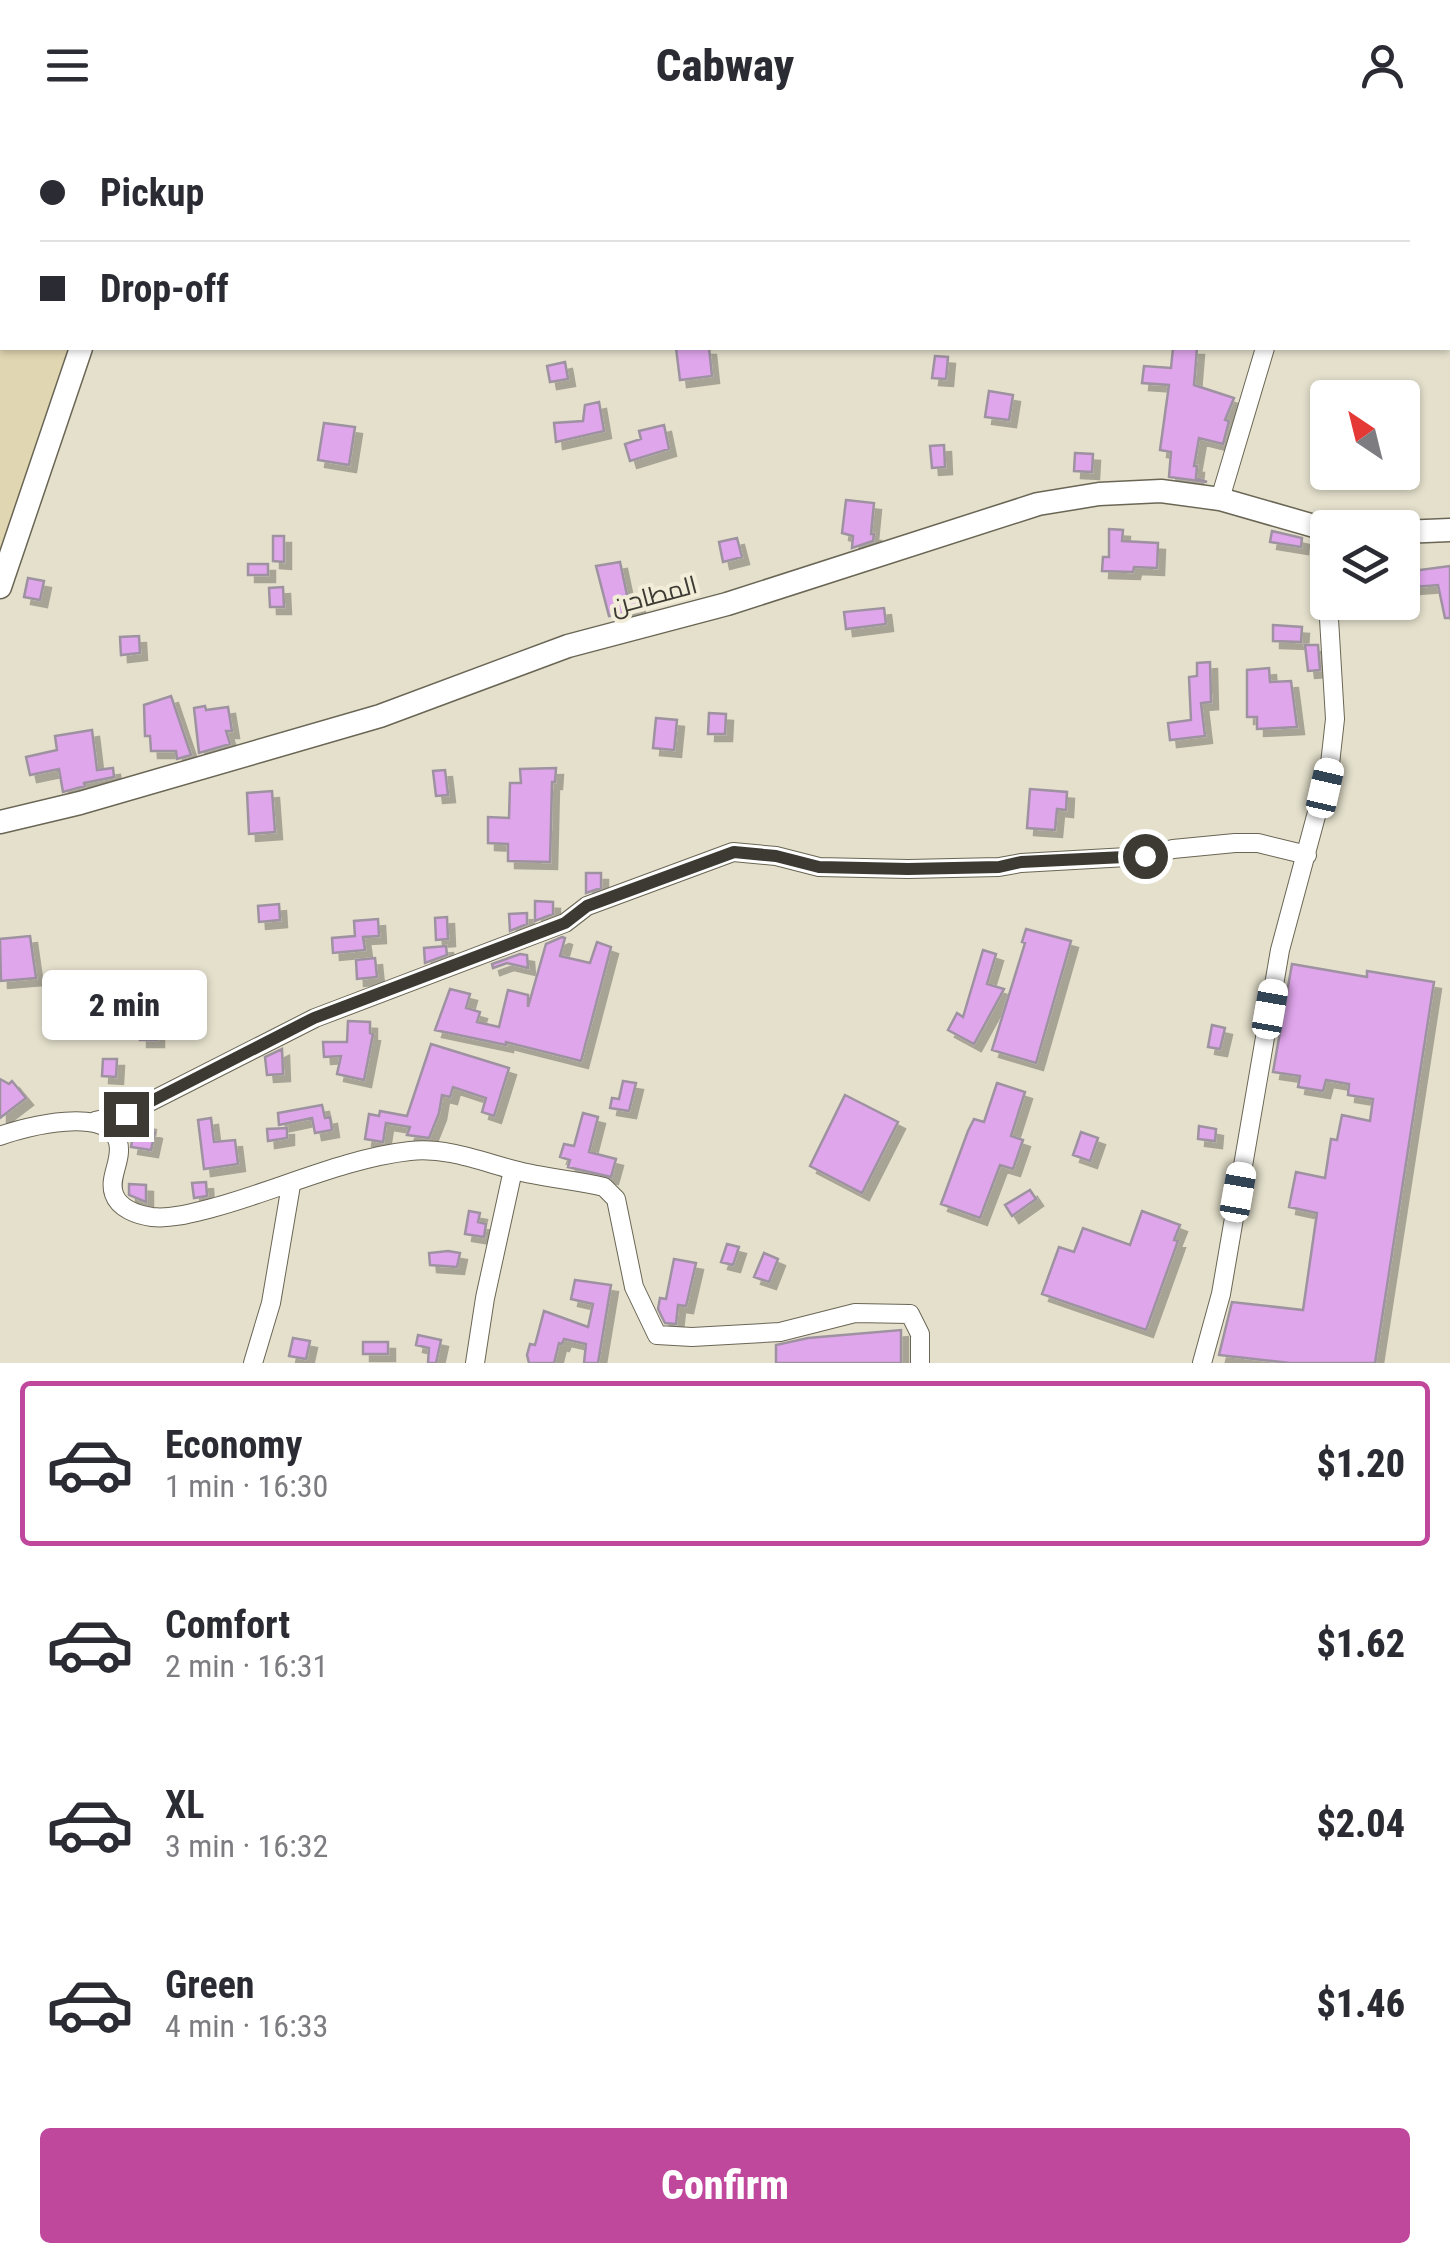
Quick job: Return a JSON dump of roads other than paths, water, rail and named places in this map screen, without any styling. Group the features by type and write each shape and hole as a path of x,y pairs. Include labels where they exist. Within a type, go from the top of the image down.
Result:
{"main road":[{"path":"0,587 80,350"},
{"name":"المطاحن","path":"0,822 99,798 380,716 568,646 727,604 1038,504 1099,494 1161,491 1220,499 1310,526"},
{"path":"1420,531 1450,530"}],"street":[{"path":"1220,499 1264,350"},
{"path":"1202,1363 1221,1294 1280,950 1330,764 1336,719 1329,620"},
{"path":"0,1136 23,1127 126,1114 314,1018 565,923 587,906 734,852 776,856 819,867 908,869 1145,856 1173,848 1235,843 1307,855"},
{"path":"95,1120 114,1132 118,1140 115,1198 132,1212 153,1217 176,1217 291,1186 377,1157 428,1149 604,1187 616,1199 634,1287 656,1335 780,1332 855,1313 910,1314 920,1334 920,1363"},
{"path":"476,1363 485,1298 513,1170"},
{"path":"254,1363 271,1303 291,1186"}]}
